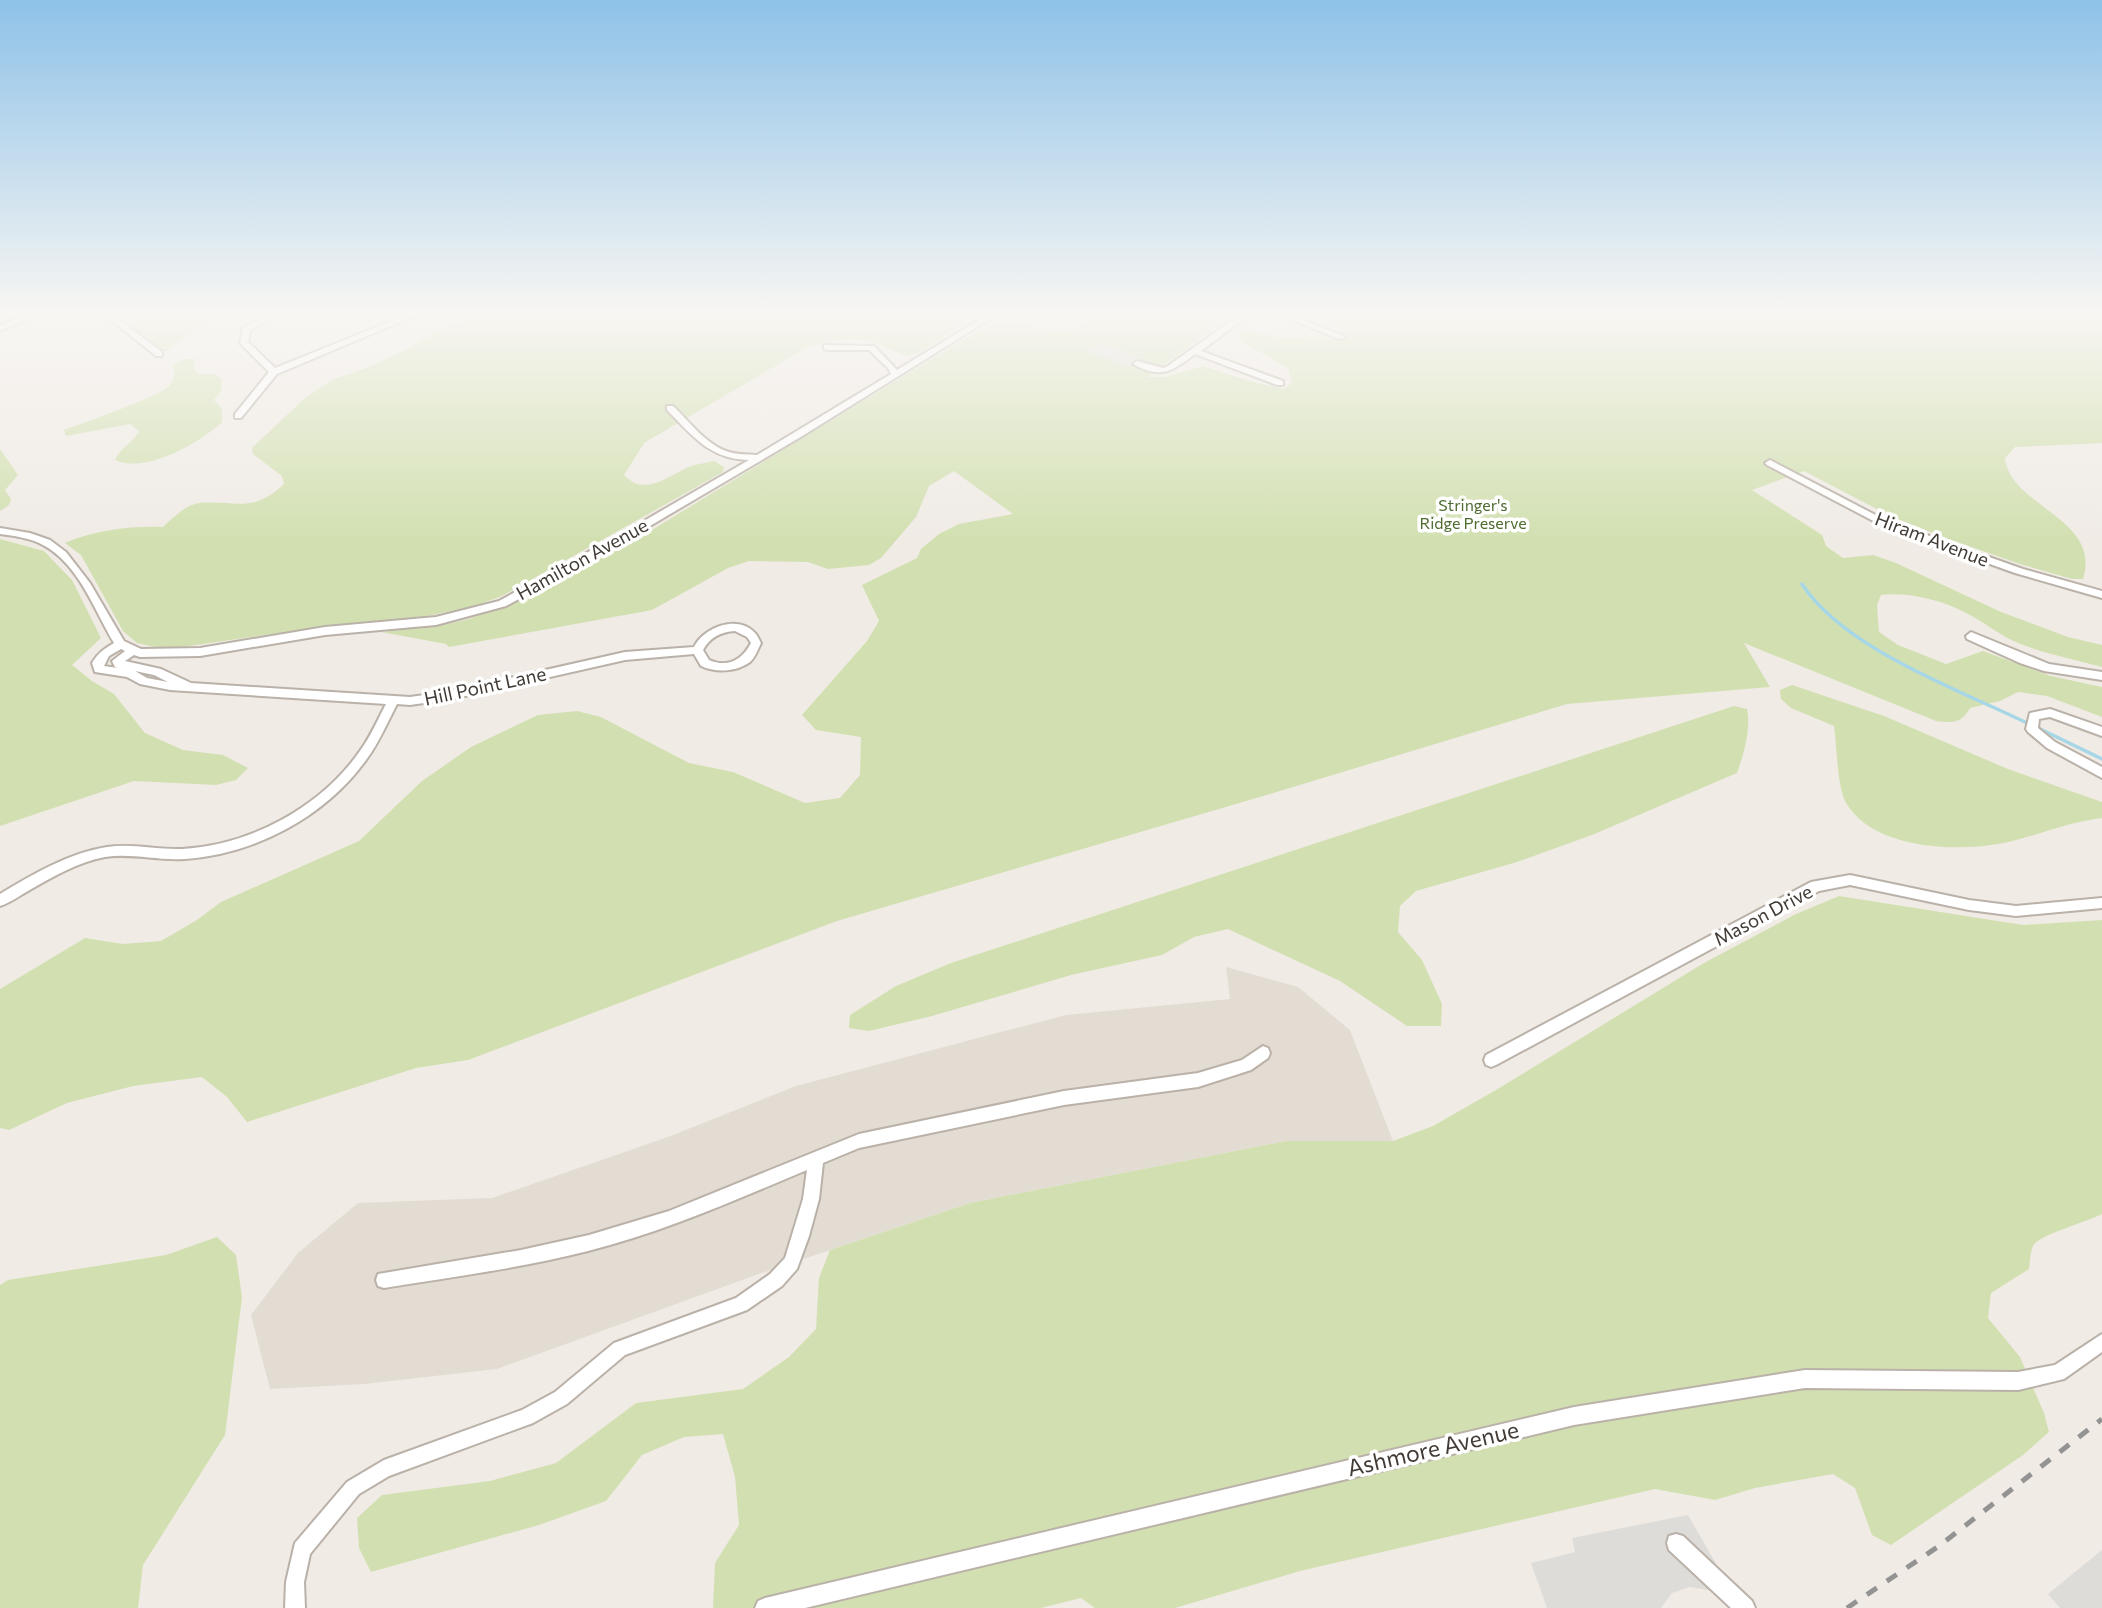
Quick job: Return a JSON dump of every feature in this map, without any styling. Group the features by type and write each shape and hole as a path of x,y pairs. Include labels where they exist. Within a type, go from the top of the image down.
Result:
{"street":[{"path":"238,416 260,389"},
{"name":"Hamilton Avenue","path":"120,644 141,653 200,652 325,631 436,621 488,609 634,531 870,389"},
{"path":"670,408 717,452 736,458 759,457"},
{"name":"Hiram Avenue","path":"1770,463 1884,523 1993,563 2102,595"},
{"path":"0,531 19,532 38,538 71,559 120,644"},
{"path":"730,628 748,632 756,643 748,658 727,667 705,663 698,650 701,641 710,633 730,628"},
{"path":"1971,636 2048,668 2102,676"},
{"name":"Hill Point Lane","path":"120,644 102,656 97,666 135,671 144,681 393,701 452,695 625,656 698,650"},
{"path":"133,650 121,658 119,664 135,671"},
{"path":"0,901 54,870 97,854 118,851 194,853 237,844 278,827 310,807 343,779 362,758 393,701"},
{"path":"2102,732 2050,713 2034,716 2032,729 2051,745 2102,773"},
{"name":"Mason Drive","path":"1491,1060 1816,886 1850,880 1969,905 2016,911 2102,903"},
{"path":"384,1280 521,1258 589,1243 669,1219 859,1141 1064,1098 1198,1080 1246,1065 1263,1053"},
{"path":"295,1608 295,1582 302,1550 353,1488 384,1469 527,1417 561,1398 620,1349 741,1304 776,1280 791,1263 801,1236 811,1199 816,1160"},
{"name":"Ashmore Avenue","path":"765,1608 1574,1416 1805,1379 2018,1381 2058,1373 2102,1342"},
{"path":"1676,1543 1745,1608"}],"shaded area":[{"path":"1226,967 1298,987 1350,1030 1393,1141 1286,1141 970,1203 756,1275 497,1369 364,1384 270,1389 251,1315 298,1253 358,1203 492,1198 668,1137 796,1086 1066,1015 1230,999"},
{"path":"1688,1515 1719,1569 1742,1596 1690,1587 1672,1593 1661,1608 1547,1608 1531,1563 1575,1552 1572,1538"},
{"path":"2102,1550 2102,1608 2060,1608 2048,1594"}],"green space":[{"path":"221,389 214,400 222,409 222,422 186,447 156,460 141,463 115,460 139,431 130,424 66,436 64,430 164,390"},
{"path":"318,389 736,389 644,443 624,475 632,482 649,485 691,466 714,461 724,467 723,472 502,596 472,607 422,617 342,624 182,647 155,647 137,643 123,631 81,555 65,543 113,530 163,527 180,512 195,504 244,504 273,493 284,484 282,476 253,454 252,448 306,397"},
{"name":"Stringer's Ridge Preserve","path":"883,389 2102,389 2102,443 2015,447 2005,458 2011,475 2022,489 2068,527 2080,541 2085,558 2083,579 2072,579 2020,564 1943,537 1890,516 1804,471 1752,490 1822,535 1826,546 1843,558 1873,555 2001,612 2068,637 2102,645 2102,667 2018,643 1957,608 1936,601 1913,596 1881,595 1877,605 1879,632 1898,645 1946,664 1983,651 2051,676 2102,687 2102,717 2047,696 2018,692 2000,701 1970,708 1956,721 1936,721 1744,643 1770,687 1567,704 837,921 468,1060 416,1068 247,1122 227,1097 202,1077 133,1086 67,1103 9,1130 0,1128 0,989 85,938 123,944 161,941 221,902 359,841 422,781 471,747 538,715 577,711 601,717 689,763 733,772 805,803 840,798 860,775 861,737 816,730 802,715 867,641 879,621 862,585 917,558 921,549 939,534 959,524 1013,514 954,471 929,486 916,517 881,558 869,565 828,569 808,562 749,561 728,568 652,610 449,647 446,644 381,632 444,625 469,619 526,597 629,544"},
{"path":"0,449 18,475 5,490 11,499 9,505 0,511"},
{"path":"0,539 44,551 72,580 101,638 72,665 114,694 145,733 183,750 223,755 248,768 236,780 216,785 134,781 0,826"},
{"path":"1792,685 1884,716 2008,769 2102,802 2102,818 1998,844 1979,846 1913,843 1873,829 1857,817 1842,794 1834,726 1791,708 1781,699 1780,690"},
{"path":"1734,706 1747,709 1748,717 1746,741 1737,773 1592,835 1517,862 1416,891 1400,906 1398,932 1422,960 1442,1004 1441,1026 1407,1026 1340,981 1228,929 1194,937 1162,955 1071,975 932,1016 869,1031 849,1028 850,1015 896,986 951,963"},
{"path":"1839,896 2023,925 2102,920 2102,1214 2037,1242 2032,1249 2029,1269 1991,1293 1988,1318 2020,1357 2044,1413 2049,1432 2023,1455 1891,1545 1872,1535 1855,1488 1833,1474 1755,1488 1715,1500 1655,1489 1300,1571 1175,1608 1095,1608 1081,1598 1041,1608 713,1608 715,1563 739,1525 735,1477 723,1434 684,1437 642,1455 606,1501 539,1525 371,1572 359,1548 357,1518 382,1495 490,1481 556,1463 636,1403 743,1389 789,1357 816,1329 819,1278 830,1250 970,1203 1286,1141 1393,1141 1433,1126 1496,1090 1704,963 1796,914"},
{"path":"217,1237 236,1255 242,1297 225,1435 143,1565 138,1608 0,1608 0,1285 8,1280 166,1255"}],"waterway":[{"path":"1802,584 1821,607 1845,629 1874,648 1905,666 2029,724"},
{"path":"2036,727 2102,759"}],"railway":[{"path":"1847,1608 1939,1546 2102,1419"}]}
